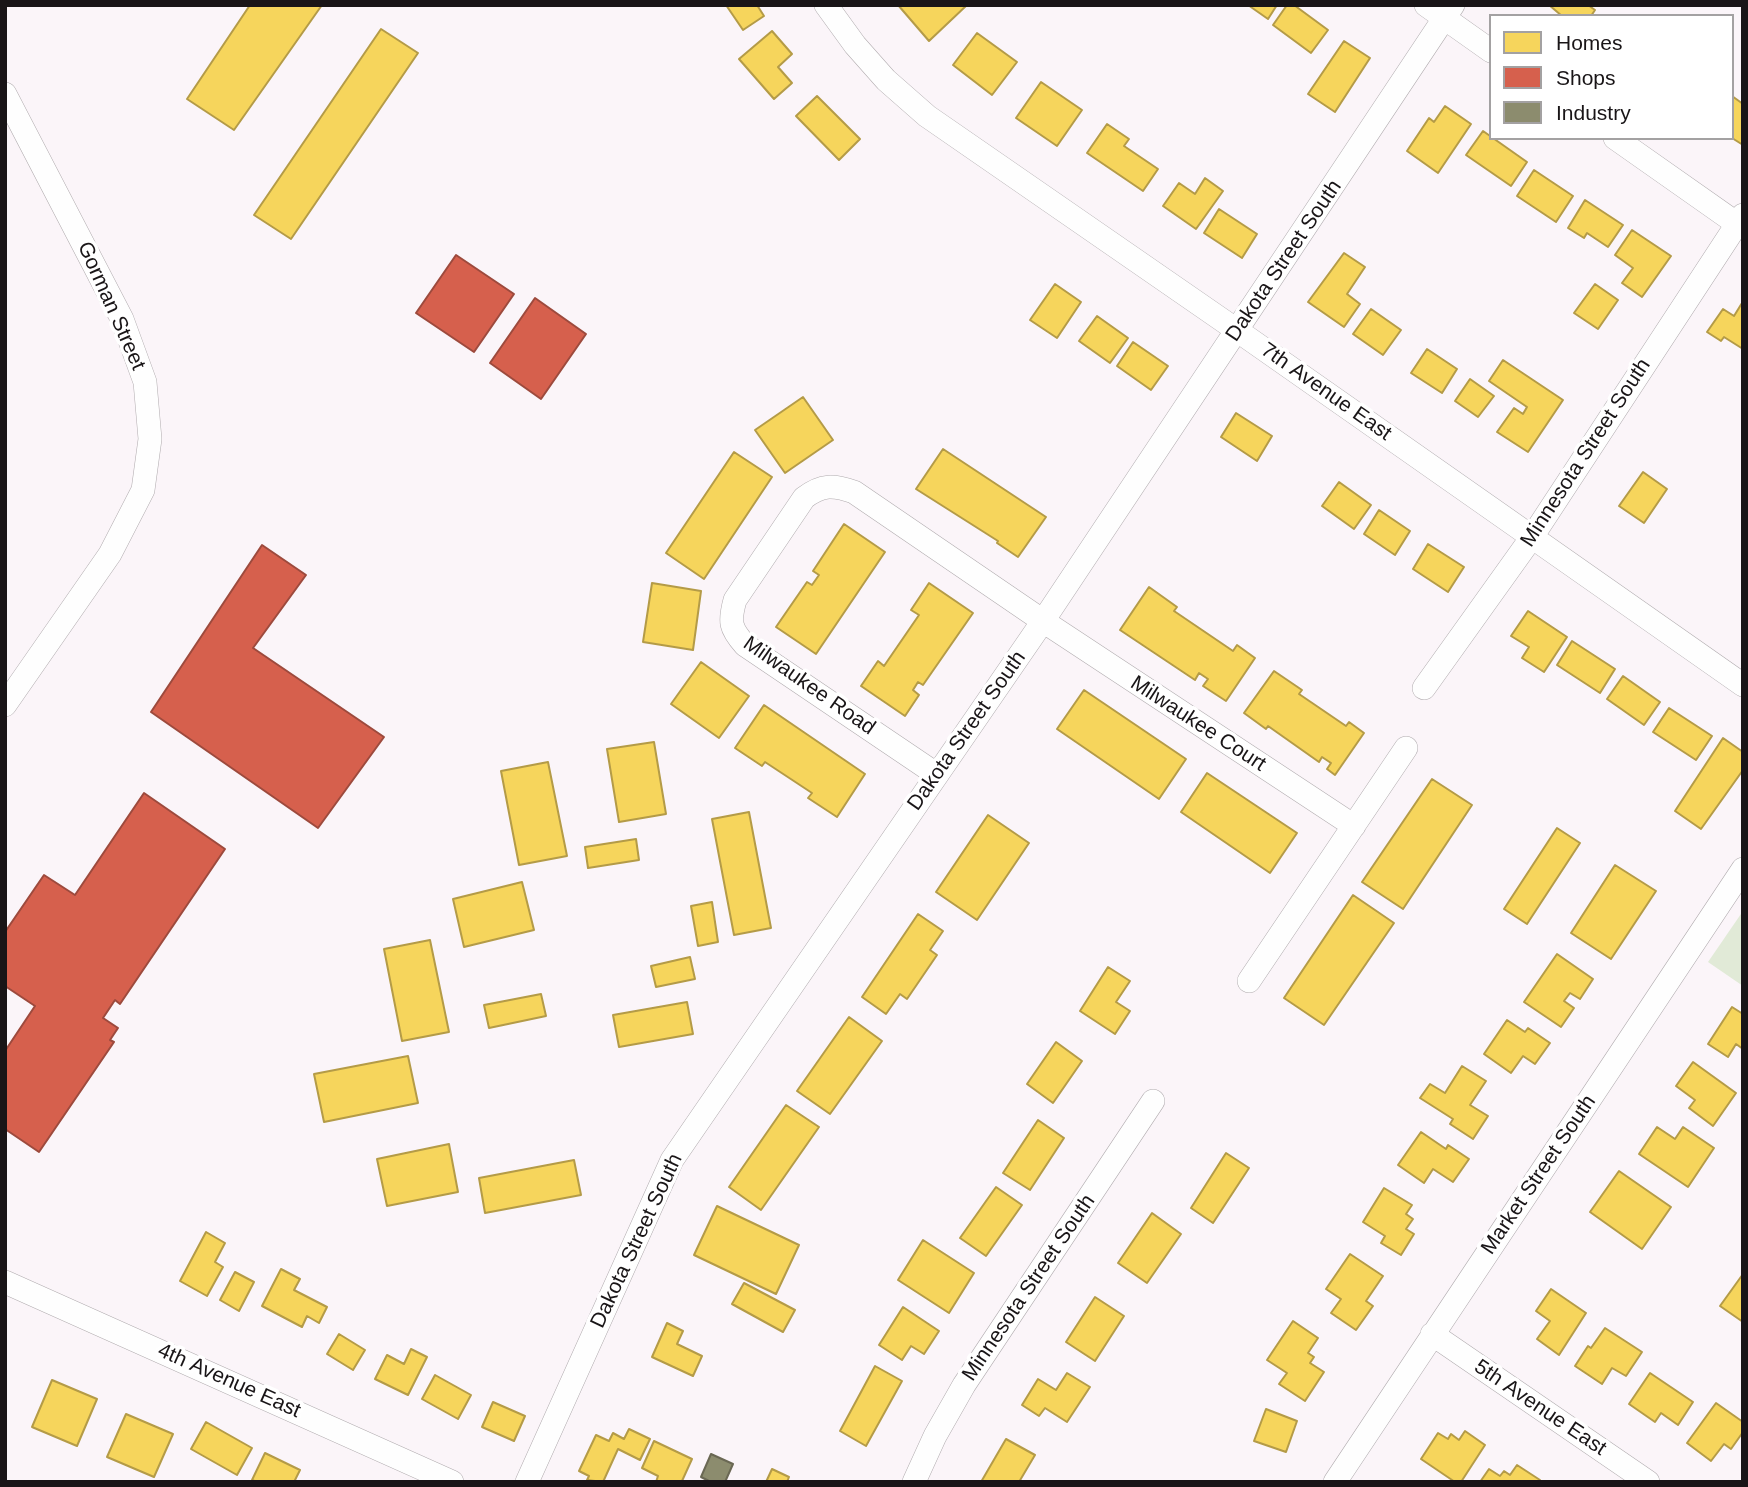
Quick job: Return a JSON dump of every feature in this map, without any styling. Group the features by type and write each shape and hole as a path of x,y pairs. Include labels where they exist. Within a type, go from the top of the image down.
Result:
{"street":[{"name":"7th Avenue East","path":"826,5 855,45 886,80 927,116 1743,685"},
{"name":"Dakota Street South","path":"527,1482 672,1160 1043,621 1238,331 1441,10"},
{"path":"1441,10 1489,49"},
{"name":"Gorman Street","path":"5,94 122,319 145,382 150,439 143,491 110,554 5,705"},
{"path":"1618,140 1741,222"},
{"name":"Minnesota Street South","path":"1424,688 1532,537 1741,222"},
{"name":"Milwaukee Road","path":"936,774 745,645 733,631 731,616 735,600 804,498 817,488 835,486 854,492 1043,621"},
{"name":"Milwaukee Court","path":"1043,621 1354,826"},
{"path":"1249,981 1406,748"},
{"name":"Market Street South","path":"1335,1482 1743,869"},
{"name":"Minnesota Street South","path":"914,1482 935,1436 964,1385 1153,1101"},
{"name":"4th Avenue East","path":"5,1282 452,1482"},
{"name":"5th Avenue East","path":"1432,1334 1648,1482"}],"green space":[{"path":"1743,911 1743,986 1708,962"}],"building: Homes":[{"path":"250,5 322,5 234,130 187,99"},
{"path":"726,5 757,5 764,16 743,30"},
{"path":"898,5 967,5 929,41"},
{"path":"1248,5 1277,5 1268,19"},
{"path":"1287,5 1294,5 1328,30 1311,53 1273,25"},
{"path":"1549,5 1588,5 1595,10 1592,14 1560,14"},
{"path":"381,29 418,53 291,239 254,215"},
{"path":"772,31 792,54 778,67 792,83 774,99 739,59"},
{"path":"977,33 1017,62 992,95 953,65"},
{"path":"1344,41 1370,58 1335,112 1308,94"},
{"path":"1041,82 1082,110 1057,146 1016,118"},
{"path":"817,96 860,139 839,160 796,116"},
{"path":"1734,97 1743,104 1743,145 1734,139"},
{"path":"1445,106 1471,124 1438,173 1407,151 1429,118 1434,122"},
{"path":"1107,124 1129,139 1124,146 1158,169 1143,191 1087,153"},
{"path":"1483,131 1489,135 1489,140 1496,140 1527,162 1511,186 1466,155"},
{"path":"1534,170 1573,196 1556,222 1517,196"},
{"path":"1205,178 1223,191 1196,229 1163,206 1179,183 1195,194"},
{"path":"1585,200 1623,225 1608,247 1587,233 1584,238 1568,228"},
{"path":"1219,209 1257,234 1242,258 1204,233"},
{"path":"1632,230 1671,256 1642,297 1622,283 1633,268 1615,255"},
{"path":"1344,253 1365,267 1347,294 1360,304 1344,327 1308,302"},
{"path":"1055,284 1081,302 1057,338 1030,320"},
{"path":"1595,284 1618,300 1598,329 1574,313"},
{"path":"1742,303 1743,349 1724,337 1721,341 1707,332 1723,309 1734,316"},
{"path":"1371,309 1401,330 1383,355 1353,334"},
{"path":"1097,316 1128,338 1110,363 1079,341"},
{"path":"1133,342 1168,366 1151,390 1117,366"},
{"path":"1427,349 1457,369 1442,393 1411,373"},
{"path":"1503,360 1563,400 1528,452 1497,432 1514,408 1523,414 1527,407 1489,381"},
{"path":"1470,379 1494,396 1478,417 1455,401"},
{"path":"803,397 833,440 785,473 755,430"},
{"path":"1236,413 1272,436 1257,461 1221,437"},
{"path":"943,449 1046,517 1018,557 997,543 998,541 916,489"},
{"path":"734,452 772,477 704,579 666,553"},
{"path":"1643,472 1667,489 1644,523 1619,506"},
{"path":"1339,482 1371,505 1354,529 1322,506"},
{"path":"1379,510 1410,531 1395,555 1364,534"},
{"path":"844,524 885,552 816,654 776,627 807,582 812,585 819,575 813,571"},
{"path":"1428,544 1464,567 1448,592 1413,569"},
{"path":"652,583 701,591 693,650 643,642"},
{"path":"929,583 973,613 923,685 918,682 913,690 919,695 905,716 861,686 878,661 884,666 919,615 911,610"},
{"path":"1149,587 1177,607 1174,611 1233,651 1237,645 1255,658 1226,701 1203,686 1208,679 1199,673 1195,680 1120,630"},
{"path":"1528,611 1567,637 1544,672 1522,658 1529,647 1511,636"},
{"path":"1572,641 1615,669 1600,693 1557,665"},
{"path":"701,662 749,696 719,738 671,704"},
{"path":"1274,671 1302,690 1299,694 1346,726 1349,722 1364,733 1335,775 1327,769 1331,763 1322,757 1319,762 1268,726 1266,729 1244,713"},
{"path":"1623,676 1660,702 1644,725 1607,699"},
{"path":"1084,690 1186,759 1159,799 1057,729"},
{"path":"764,705 865,774 837,817 808,798 812,793 765,762 762,766 735,748"},
{"path":"1669,708 1712,736 1696,760 1653,732"},
{"path":"1723,738 1743,752 1743,770 1701,829 1675,811"},
{"path":"654,742 666,814 619,822 607,749"},
{"path":"548,762 567,856 519,865 501,771"},
{"path":"1207,773 1297,833 1270,873 1181,812"},
{"path":"1432,779 1472,805 1403,909 1362,882"},
{"path":"749,812 771,928 734,935 712,819"},
{"path":"988,815 1029,843 977,920 936,892"},
{"path":"1557,828 1580,843 1527,924 1504,909"},
{"path":"636,839 639,860 588,868 585,847"},
{"path":"1615,865 1656,891 1611,959 1571,933"},
{"path":"522,882 534,930 464,947 453,899"},
{"path":"1353,895 1394,923 1324,1025 1284,998"},
{"path":"712,902 718,942 698,946 691,906"},
{"path":"918,914 943,931 930,950 937,955 907,999 900,994 886,1014 862,997"},
{"path":"430,940 449,1032 402,1041 384,949"},
{"path":"1557,954 1593,979 1580,999 1570,993 1564,1001 1574,1008 1561,1027 1524,1002"},
{"path":"690,957 695,979 656,987 651,966"},
{"path":"1108,967 1130,981 1116,1002 1130,1011 1115,1034 1080,1011"},
{"path":"541,994 546,1016 489,1028 484,1005"},
{"path":"687,1002 693,1034 619,1047 613,1015"},
{"path":"1732,1007 1743,1014 1743,1049 1736,1044 1728,1057 1708,1044"},
{"path":"849,1017 882,1041 830,1114 797,1091"},
{"path":"1507,1020 1525,1032 1528,1028 1550,1043 1535,1064 1523,1056 1511,1073 1484,1054"},
{"path":"1056,1042 1082,1061 1053,1103 1027,1084"},
{"path":"408,1056 418,1103 324,1122 314,1074"},
{"path":"1693,1062 1736,1093 1713,1126 1689,1108 1695,1100 1676,1086"},
{"path":"1462,1066 1486,1081 1470,1105 1488,1116 1473,1139 1450,1124 1453,1119 1420,1098 1430,1084 1445,1093"},
{"path":"786,1105 819,1127 761,1210 729,1187"},
{"path":"1038,1120 1064,1138 1030,1190 1003,1173"},
{"path":"1657,1127 1675,1139 1683,1127 1714,1148 1688,1187 1639,1154"},
{"path":"1421,1132 1446,1149 1448,1145 1469,1159 1453,1182 1433,1169 1424,1183 1398,1165"},
{"path":"449,1144 458,1192 387,1206 377,1159"},
{"path":"1226,1153 1249,1168 1213,1223 1191,1208"},
{"path":"574,1160 581,1195 485,1213 479,1178"},
{"path":"1619,1171 1671,1207 1642,1249 1590,1212"},
{"path":"996,1187 1022,1205 986,1256 960,1238"},
{"path":"1384,1188 1412,1205 1406,1214 1413,1219 1406,1229 1414,1234 1401,1255 1381,1243 1385,1236 1363,1222"},
{"path":"717,1206 799,1245 776,1294 694,1255"},
{"path":"1152,1213 1181,1234 1147,1283 1118,1263"},
{"path":"206,1232 225,1243 215,1262 223,1267 207,1296 180,1281"},
{"path":"923,1240 974,1273 949,1313 898,1280"},
{"path":"1350,1254 1383,1276 1366,1301 1373,1306 1356,1330 1331,1313 1341,1299 1326,1289"},
{"path":"281,1269 300,1279 294,1290 327,1307 319,1323 307,1316 302,1327 262,1306"},
{"path":"235,1272 254,1282 239,1311 220,1300"},
{"path":"1743,1274 1743,1322 1720,1306"},
{"path":"744,1283 795,1310 783,1332 732,1304"},
{"path":"1551,1289 1586,1313 1559,1355 1537,1339 1550,1321 1536,1311"},
{"path":"1095,1297 1124,1316 1095,1361 1066,1342"},
{"path":"903,1307 939,1331 924,1354 911,1346 902,1360 879,1345"},
{"path":"1293,1321 1318,1338 1308,1353 1314,1357 1310,1363 1324,1372 1305,1401 1279,1384 1287,1373 1267,1360"},
{"path":"667,1323 683,1331 677,1344 702,1356 693,1376 652,1357"},
{"path":"1605,1328 1642,1352 1626,1376 1612,1368 1602,1384 1575,1366 1588,1346 1591,1348"},
{"path":"339,1334 365,1350 353,1370 327,1354"},
{"path":"411,1349 427,1357 408,1395 375,1379 387,1355 404,1364"},
{"path":"875,1366 902,1381 866,1446 840,1431"},
{"path":"1067,1373 1090,1387 1067,1422 1045,1408 1039,1416 1022,1405 1038,1379 1056,1390"},
{"path":"1650,1373 1693,1402 1678,1425 1661,1413 1655,1422 1629,1404"},
{"path":"435,1375 471,1395 458,1419 422,1399"},
{"path":"52,1380 97,1399 77,1446 32,1427"},
{"path":"493,1402 525,1416 514,1441 482,1427"},
{"path":"1716,1403 1743,1422 1743,1432 1731,1449 1724,1444 1711,1461 1687,1443"},
{"path":"1266,1409 1297,1421 1286,1452 1254,1441"},
{"path":"126,1414 173,1434 154,1477 107,1457"},
{"path":"206,1422 252,1448 237,1475 191,1449"},
{"path":"629,1429 650,1439 640,1460 618,1449 603,1482 587,1480 589,1476 579,1471 596,1435 609,1441 613,1433 624,1439"},
{"path":"1465,1431 1485,1445 1461,1482 1455,1482 1421,1459 1438,1433 1448,1439 1451,1434 1459,1440"},
{"path":"1006,1439 1035,1455 1019,1482 981,1482"},
{"path":"654,1441 692,1459 682,1481 684,1482 656,1482 658,1476 642,1468"},
{"path":"265,1453 300,1470 294,1482 252,1480"},
{"path":"1517,1465 1540,1480 1539,1482 1480,1482 1489,1469 1500,1476 1504,1471 1510,1475"},
{"path":"772,1469 789,1477 787,1482 766,1482"}],"building: Shops":[{"path":"456,255 514,294 474,352 416,313"},
{"path":"535,298 586,334 541,399 490,363"},
{"path":"262,545 306,575 253,648 384,737 318,828 151,712"},
{"path":"144,793 225,849 120,1004 115,1000 103,1018 118,1028 110,1040 114,1042 39,1152 5,1129 5,1051 35,1006 5,986 5,932 44,875 75,895"}],"building: Industry":[{"path":"711,1454 733,1464 725,1482 711,1482 701,1477"}]}
